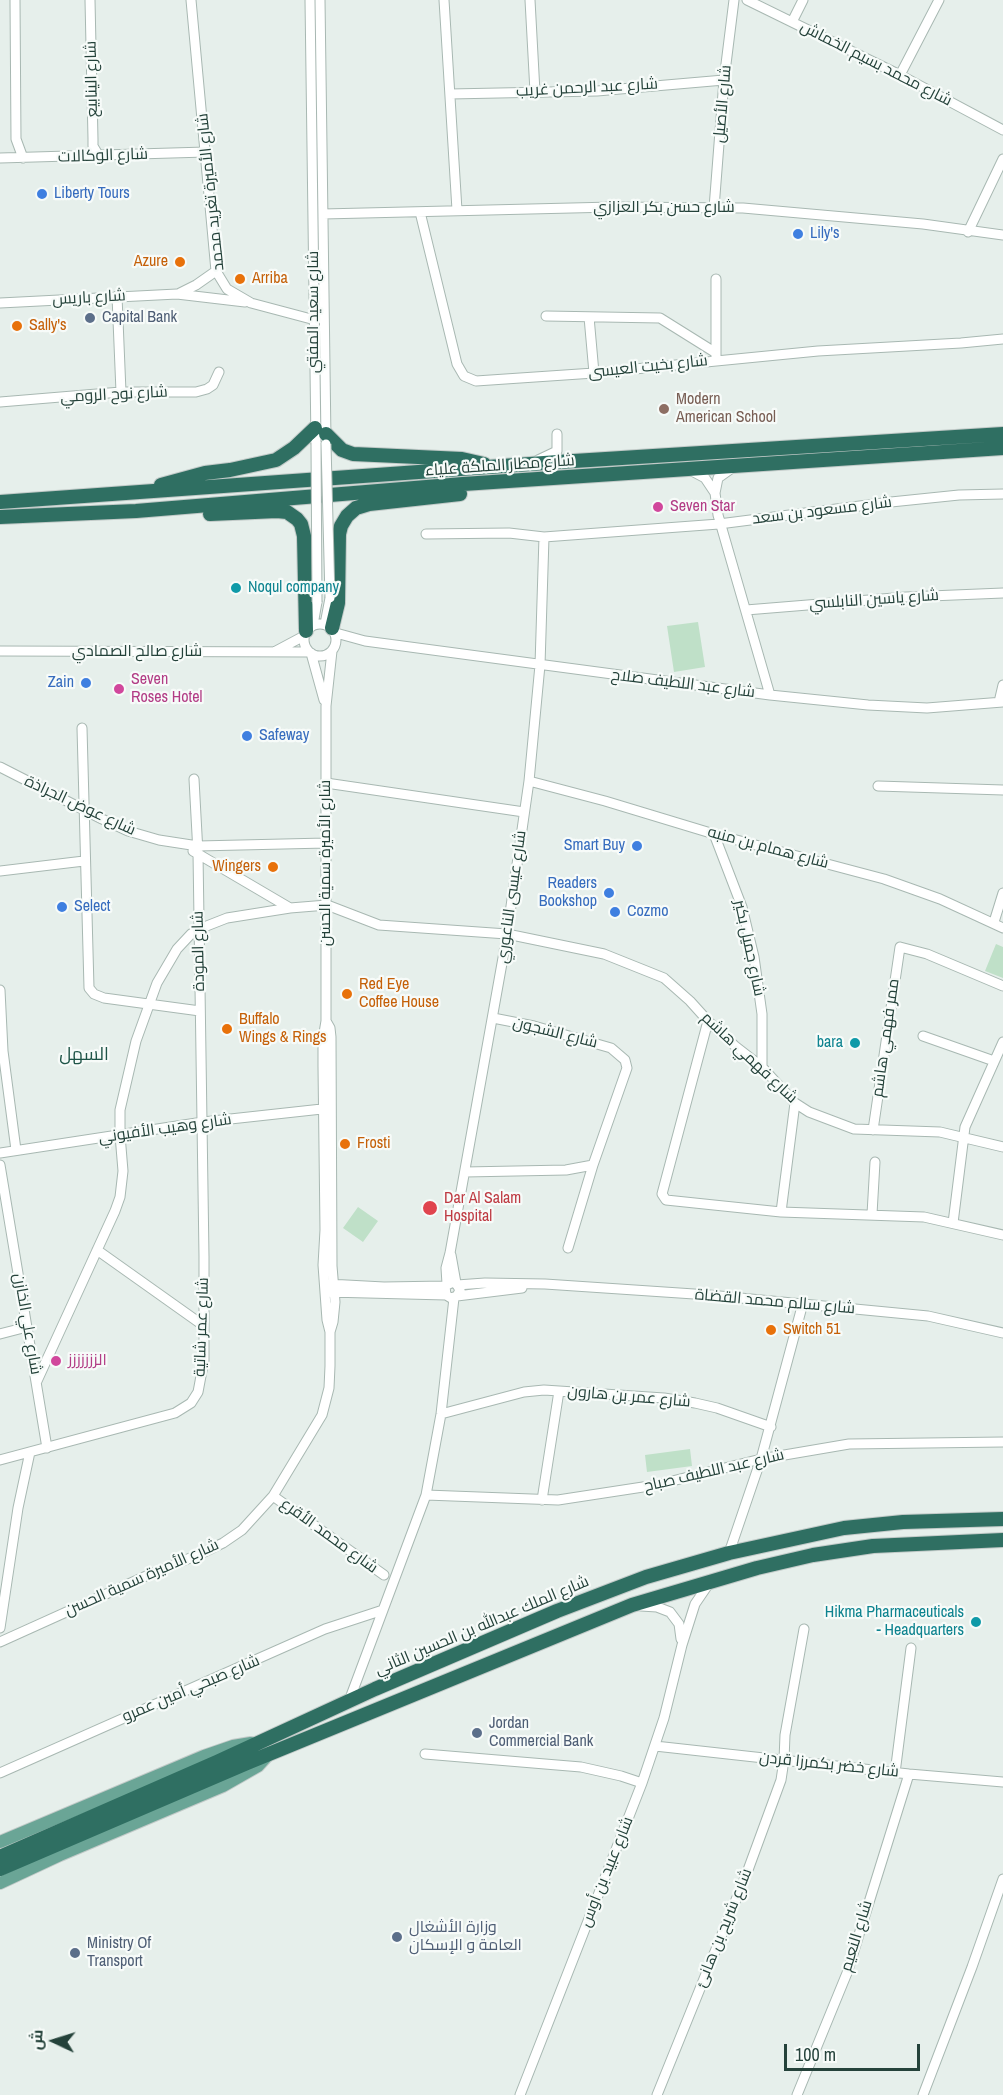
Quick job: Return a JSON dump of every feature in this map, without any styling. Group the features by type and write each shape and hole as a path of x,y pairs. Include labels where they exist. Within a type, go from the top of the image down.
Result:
{"highway":[{"name":"شارع مطار الملكة علياء","path":"0,502 591,460 1003,434"},
{"path":"139,492 205,473 276,460 294,448 321,437 353,454 462,459 498,467"},
{"name":"شارع مطار الملكة علياء","path":"0,517 136,511 499,482 1003,448"},
{"path":"331,628 338,603 339,534 341,526 352,512 369,504 470,493 499,482"},
{"path":"136,511 171,515 277,511 292,515 301,525 304,536 308,631"},
{"name":"شارع الملك عبدالله بن الحسين الثاني","path":"0,1869 219,1768 264,1741 349,1701 557,1611 655,1574 729,1553 844,1528 903,1522 1003,1519"},
{"name":"شارع الملك عبدالله بن الحسين الثاني","path":"0,1857 219,1768 268,1755 632,1605 757,1568 813,1555 873,1546 1003,1540"}],"main road":[{"path":"0,1842 204,1756 233,1746 264,1741"},
{"path":"0,1883 223,1786 258,1766 268,1755"}],"street":[{"path":"15,0 16,139 23,158"},
{"name":"شارع الينابيع","path":"90,0 93,146 99,156"},
{"name":"شارع الأميرة تغريد محمد","path":"191,0 216,271 228,289 251,303 315,320"},
{"name":"شارع سعيد المفتي","path":"310,0 315,320 331,628"},
{"name":"شارع سعيد المفتي","path":"308,631 317,602 321,437 323,214 320,0"},
{"path":"444,0 457,210"},
{"path":"530,0 535,92"},
{"name":"شارع الأصيل","path":"714,208 724,80 734,0"},
{"name":"شارع محمد بسيم الخماش","path":"747,0 900,75 1003,130"},
{"path":"792,22 803,0"},
{"path":"900,75 939,0"},
{"name":"شارع عبد الرحمن غريب","path":"450,94 597,91 724,80"},
{"name":"شارع الوكالات","path":"0,158 206,152"},
{"path":"968,232 1003,159"},
{"name":"شارع حسن بكر العزازي","path":"323,214 623,207 779,210 923,224 1003,235"},
{"name":"شارع بخيت العيسى","path":"420,212 457,364 464,376 469,379 482,381 594,372 716,356 1003,339"},
{"name":"شارع باريس","path":"177,294 196,285 216,271"},
{"path":"716,279 716,356"},
{"name":"شارع باريس","path":"0,303 177,294 251,303"},
{"path":"117,296 121,392"},
{"path":"546,316 662,319 716,356"},
{"path":"589,317 594,372"},
{"name":"شارع نوح الرومي","path":"0,402 121,392 196,392 213,385 219,372"},
{"path":"557,434 557,451"},
{"path":"524,465 557,451 591,460"},
{"path":"732,468 718,478 715,493 719,524 770,695"},
{"path":"690,470 705,478 715,493"},
{"name":"شارع مسعود بن سعد","path":"426,534 509,533 544,537 719,524 902,501 959,495 1003,494"},
{"name":"شارع عيسى الناعوري","path":"452,1290 450,1253 493,1018 529,781 540,665 544,537"},
{"name":"شارع ياسين النابلسي","path":"746,610 906,597 1003,593"},
{"path":"331,628 334,647 322,656 310,653 304,642 308,631 331,628"},
{"name":"شارع عبد اللطيف صلاح","path":"331,628 365,641 770,695 868,705 927,708 1001,702"},
{"name":"شارع صالح الصمادي","path":"274,652 308,631"},
{"name":"شارع عبد اللطيف صلاح","path":"334,647 365,641"},
{"name":"شارع الأميرة سمية الحسن","path":"0,1642 223,1543 242,1530 273,1496 322,1415 329,1388 329,1288 332,1258 327,1108 331,1033 326,1021 326,706 334,647"},
{"name":"شارع صالح الصمادي","path":"0,651 310,653"},
{"name":"شارع الأميرة سمية الحسن","path":"310,653 326,706"},
{"path":"1001,702 1003,685"},
{"path":"81,728 89,988 94,994 104,998 200,1011"},
{"name":"شارع عوض الجراذة","path":"0,767 128,831 198,850 326,843"},
{"name":"شارع المودة","path":"194,779 198,850 203,1122"},
{"name":"شارع همام بن منبه","path":"529,781 714,834 884,879 940,899 1003,928"},
{"path":"326,783 524,812"},
{"path":"878,786 1003,790"},
{"name":"شارع جميل بكير","path":"714,834 742,907 754,957 762,1014 762,1067"},
{"path":"198,850 290,908"},
{"path":"0,871 84,861"},
{"path":"994,922 1003,893"},
{"path":"37,1381 116,1211 123,1171 120,1110 126,1080 148,1003 168,963 177,949 199,929 226,918 327,905"},
{"name":"شارع فهمي هاشم","path":"327,905 379,925 507,934 604,954 664,978 683,994 708,1022 762,1067 795,1103 809,1112 838,1125 854,1129 940,1132 1003,1147"},
{"name":"ممر فهمي هاشم","path":"873,1130 900,947 927,954 1003,986"},
{"path":"0,990 0,1019 16,1150"},
{"name":"شارع الشجون","path":"493,1018 594,1042 611,1048 625,1060 626,1077 593,1166"},
{"path":"708,1022 662,1194 663,1198 670,1202 781,1212 924,1217 1003,1235"},
{"path":"923,1036 994,1061"},
{"path":"953,1223 963,1136 1003,1042"},
{"path":"781,1212 795,1103"},
{"name":"شارع وهيب الأفيوني","path":"0,1153 203,1122 327,1108"},
{"name":"شارع عمر شاتية","path":"0,1460 175,1413 190,1403 198,1392 204,1326 203,1122"},
{"path":"872,1214 875,1162"},
{"name":"شارع علي الخازن","path":"0,1165 37,1381 46,1448"},
{"path":"465,1172 566,1170 593,1166 568,1248"},
{"path":"97,1250 204,1326"},
{"name":"شارع سالم محمد القضاة","path":"329,1288 452,1290 545,1284 803,1303 928,1316 1003,1333"},
{"path":"349,1701 426,1495 441,1414 452,1290"},
{"path":"729,1553 771,1427 803,1303"},
{"path":"0,1334 27,1328"},
{"path":"441,1414 534,1390 558,1391"},
{"name":"شارع عمر بن هارون","path":"542,1500 558,1391 664,1398 695,1403 717,1408 771,1427"},
{"name":"شارع عبد اللطيف صباح","path":"426,1495 542,1500 581,1497 656,1485 761,1459 849,1444 1003,1443"},
{"path":"0,1628 18,1508 30,1452"},
{"name":"شارع محمد الأقرع","path":"273,1496 384,1575"},
{"name":"شارع عبيد بن أوس","path":"520,2095 642,1783 672,1692 694,1604 710,1582"},
{"name":"شارع عبيد بن أوس","path":"632,1605 657,1607 670,1612 679,1624 682,1645"},
{"name":"شارع صبحي أمين عمرو","path":"0,1773 325,1629 383,1610"},
{"name":"شارع شريح بن هانئ","path":"657,2095 776,1795 784,1760 785,1735 804,1629"},
{"path":"895,1773 911,1648"},
{"name":"شارع خضر بكمرزا قردن","path":"655,1746 895,1773 1003,1782"},
{"path":"424,1754 581,1767 642,1783"},
{"name":"شارع النعيم","path":"797,2095 847,1973 909,1774"},
{"path":"923,2095 1003,1879"}],"green space":[{"path":"698,622 705,667 674,672 667,626"},
{"path":"996,944 1003,947 1003,978 985,971"},
{"path":"358,1207 378,1221 363,1242 343,1228"},
{"path":"690,1449 692,1466 647,1472 645,1455"}],"place":[{"name":"Liberty Tours","path":"42,194"},
{"name":"Lily's","path":"798,234"},
{"name":"Azure","path":"180,262"},
{"name":"Arriba","path":"240,279"},
{"name":"Capital Bank","path":"90,318"},
{"name":"Sally's","path":"17,326"},
{"name":"Modern American School","path":"664,409"},
{"name":"Seven Star","path":"658,507"},
{"name":"Noqul company","path":"236,588"},
{"name":"Zain","path":"86,683"},
{"name":"Seven Roses Hotel","path":"119,689"},
{"name":"Safeway","path":"247,736"},
{"name":"Smart Buy","path":"637,846"},
{"name":"Wingers","path":"273,867"},
{"name":"Readers Bookshop","path":"609,893"},
{"name":"Select","path":"62,907"},
{"name":"Cozmo","path":"615,912"},
{"name":"Red Eye Coffee House","path":"347,994"},
{"name":"Buffalo Wings & Rings","path":"227,1029"},
{"name":"bara","path":"855,1043"},
{"name":"Frosti","path":"345,1144"},
{"name":"Dar Al Salam Hospital","path":"430,1208"},
{"name":"Switch 51","path":"771,1330"},
{"name":"الززززززز","path":"56,1361"},
{"name":"Hikma Pharmaceuticals - Headquarters","path":"976,1622"},
{"name":"Jordan Commercial Bank","path":"477,1733"},
{"name":"وزارة الأشغال العامة و الإسكان","path":"397,1937"},
{"name":"Ministry Of Transport","path":"75,1953"}],"district":[{"name":"السهل","path":"84,1055"}]}
